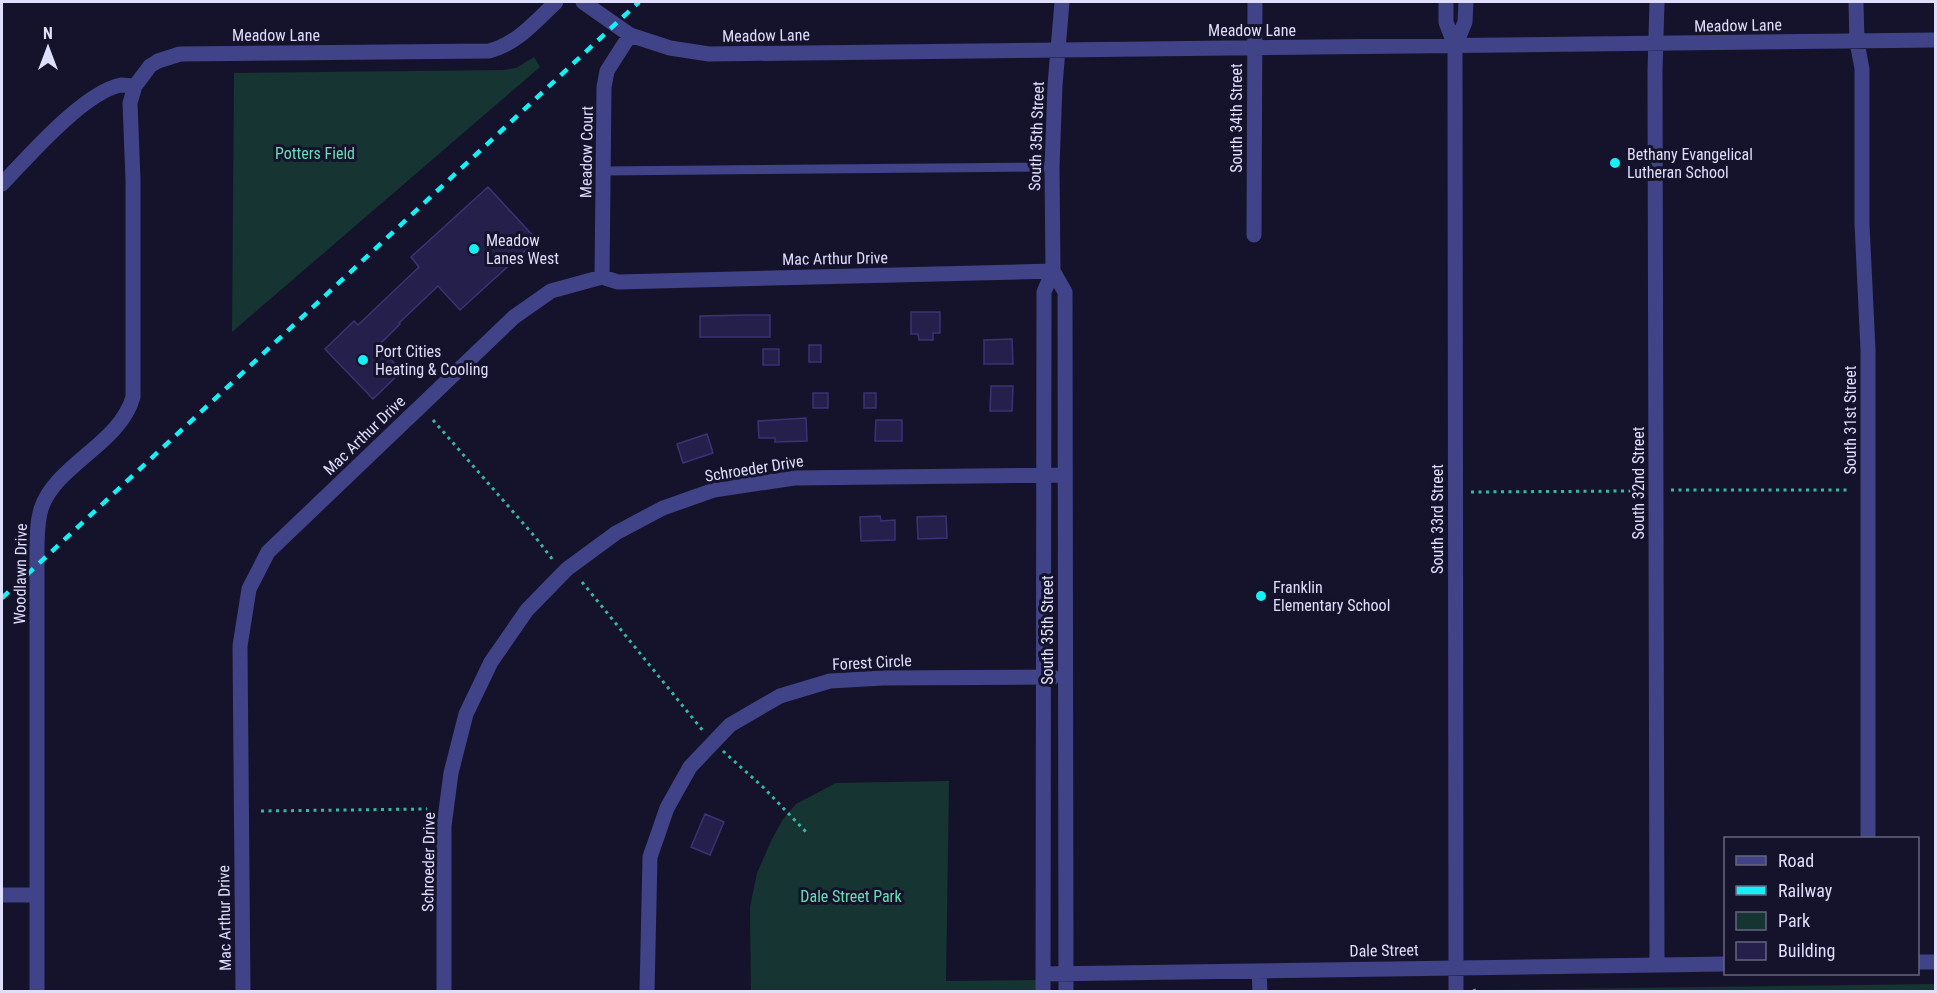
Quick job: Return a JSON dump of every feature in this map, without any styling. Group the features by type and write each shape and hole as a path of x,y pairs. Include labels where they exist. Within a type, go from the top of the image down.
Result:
{"street":[{"name":"Meadow Lane","path":"135,86 150,66 180,54 489,51 502,47 519,36 556,2"},
{"name":"Meadow Lane","path":"583,2 630,34 670,48 709,54 1935,40"},
{"name":"South 35th Street","path":"1043,992 1044,292 1053,271 1052,167 1062,2"},
{"name":"South 34th Street","path":"1254,235 1255,2"},
{"path":"1446,2 1446,22 1455,46"},
{"path":"1455,46 1465,22 1466,2"},
{"name":"South 32nd Street","path":"1657,2 1657,965"},
{"name":"South 31st Street","path":"1856,2 1857,42 1862,69 1862,225 1868,350 1868,837"},
{"name":"Meadow Court","path":"602,277 604,87 607,71 630,34"},
{"name":"South 33rd Street","path":"1455,46 1456,992"},
{"path":"2,184 42,142 88,102 105,91 121,85 135,86"},
{"name":"Woodlawn Drive","path":"37,992 37,554 39,517 50,492 120,422 130,408 133,397 133,180 130,103 135,86"},
{"name":"South 35th Street","path":"1053,271 1065,292 1066,992"},
{"name":"Mac Arthur Drive","path":"243,992 240,645 249,589 268,552 514,317 551,291 602,277 618,282 1053,271"},
{"name":"Schroeder Drive","path":"444,992 444,826 451,773 466,714 491,662 527,610 567,569 616,532 663,508 714,490 794,478 1065,475"},
{"name":"Forest Circle","path":"647,992 650,857 667,808 690,767 730,725 780,696 830,681 883,678 1065,677"},
{"path":"2,895 37,895"},
{"path":"1919,962 1935,962"},
{"name":"Dale Street","path":"1043,974 1724,964"},
{"path":"1259,971 1260,992"}],"lane":[{"path":"603,171 1052,167"}],"path":[{"path":"433,420 530,531 552,560"},
{"path":"1670,490 1849,490"},
{"path":"1472,492 1632,491"},
{"path":"582,582 713,742 764,788 807,833"},
{"path":"261,811 427,808"}],"green space":[{"name":"Potters Field","path":"534,57 540,67 232,332 234,73 503,70 516,68"},
{"name":"Dale Street Park","path":"949,781 946,981 1036,980 1036,991 751,992 750,907 757,873 783,819 796,804 836,783"},
{"path":"1935,984 1935,992 1482,991 1486,990"}],"building":[{"path":"488,187 537,240 460,310 438,286 399,323 378,346 402,371 373,399 325,349 354,321 358,325 419,267 411,257"},
{"path":"911,312 940,312 940,333 933,333 933,340 919,340 918,334 911,334"},
{"path":"770,315 770,337 700,337 700,316"},
{"path":"1012,339 1013,364 984,364 984,340"},
{"path":"809,345 821,345 821,362 809,362"},
{"path":"763,349 779,349 779,365 763,365"},
{"path":"991,386 1013,386 1012,411 990,411"},
{"path":"813,393 828,393 828,408 813,408"},
{"path":"864,393 876,393 876,408 864,408"},
{"path":"806,418 807,441 775,442 775,438 759,438 758,421"},
{"path":"876,420 902,420 902,441 875,441"},
{"path":"707,434 713,453 683,463 677,444"},
{"path":"880,516 881,521 895,520 895,540 861,541 860,517"},
{"path":"946,516 947,538 918,539 917,517"},
{"path":"705,814 724,822 710,855 691,847"}],"railway":[{"path":"2,598 639,2"}],"place":[{"name":"Bethany Evangelical Lutheran School","path":"1615,163"},
{"name":"Meadow Lanes West","path":"474,249"},
{"name":"Port Cities Heating & Cooling","path":"363,360"},
{"name":"Franklin Elementary School","path":"1261,596"}]}
